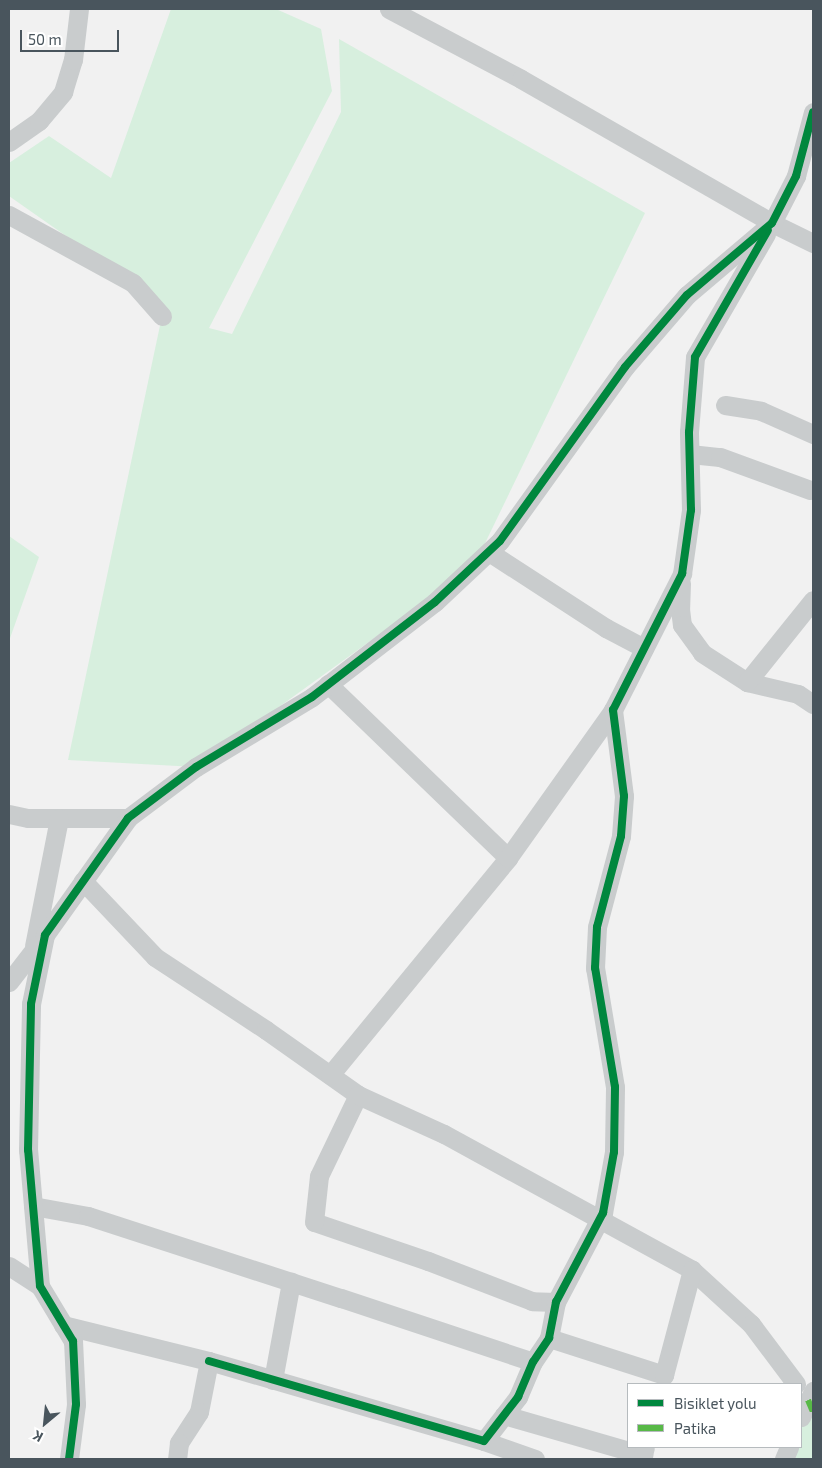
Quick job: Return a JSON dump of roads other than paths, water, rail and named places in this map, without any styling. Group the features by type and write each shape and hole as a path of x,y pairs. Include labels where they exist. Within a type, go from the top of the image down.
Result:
{"street":[{"path":"9,142 39,121 63,92 73,60 79,9"},
{"path":"388,9 414,15 521,79 772,222 813,243"},
{"path":"813,112 796,176 695,358 690,454 691,510 682,574 680,609 682,625 702,653 746,682 798,694 813,704"},
{"path":"9,215 132,283 162,316"},
{"path":"9,982 45,935 128,818 196,767 312,696 435,602 490,552 500,541 577,432 637,352 687,294 772,222"},
{"path":"725,405 761,411 813,434"},
{"path":"690,454 720,457 812,488"},
{"path":"490,552 606,628 644,648"},
{"path":"330,1075 508,858 613,710 682,574"},
{"path":"746,682 813,600"},
{"path":"328,684 508,858"},
{"path":"484,1441 518,1397 533,1362 549,1338 556,1302 603,1213 614,1152 615,1087 595,968 597,927 621,836 624,796 613,710"},
{"path":"9,814 28,818 128,818"},
{"path":"34,950 59,818"},
{"path":"83,881 155,957 358,1095 444,1134 692,1270 751,1324 795,1383"},
{"path":"40,1286 28,1150 31,1004 45,935"},
{"path":"358,1095 319,1176 314,1222 532,1301 556,1302"},
{"path":"33,1206 88,1216 533,1362"},
{"path":"9,1266 40,1286 73,1341 76,1404 69,1459"},
{"path":"549,1338 663,1380 692,1270"},
{"path":"273,1380 291,1282"},
{"path":"63,1324 209,1361 484,1441 535,1459"},
{"path":"177,1459 179,1444 199,1412 209,1361"},
{"path":"504,1415 642,1455 645,1448"}]}
